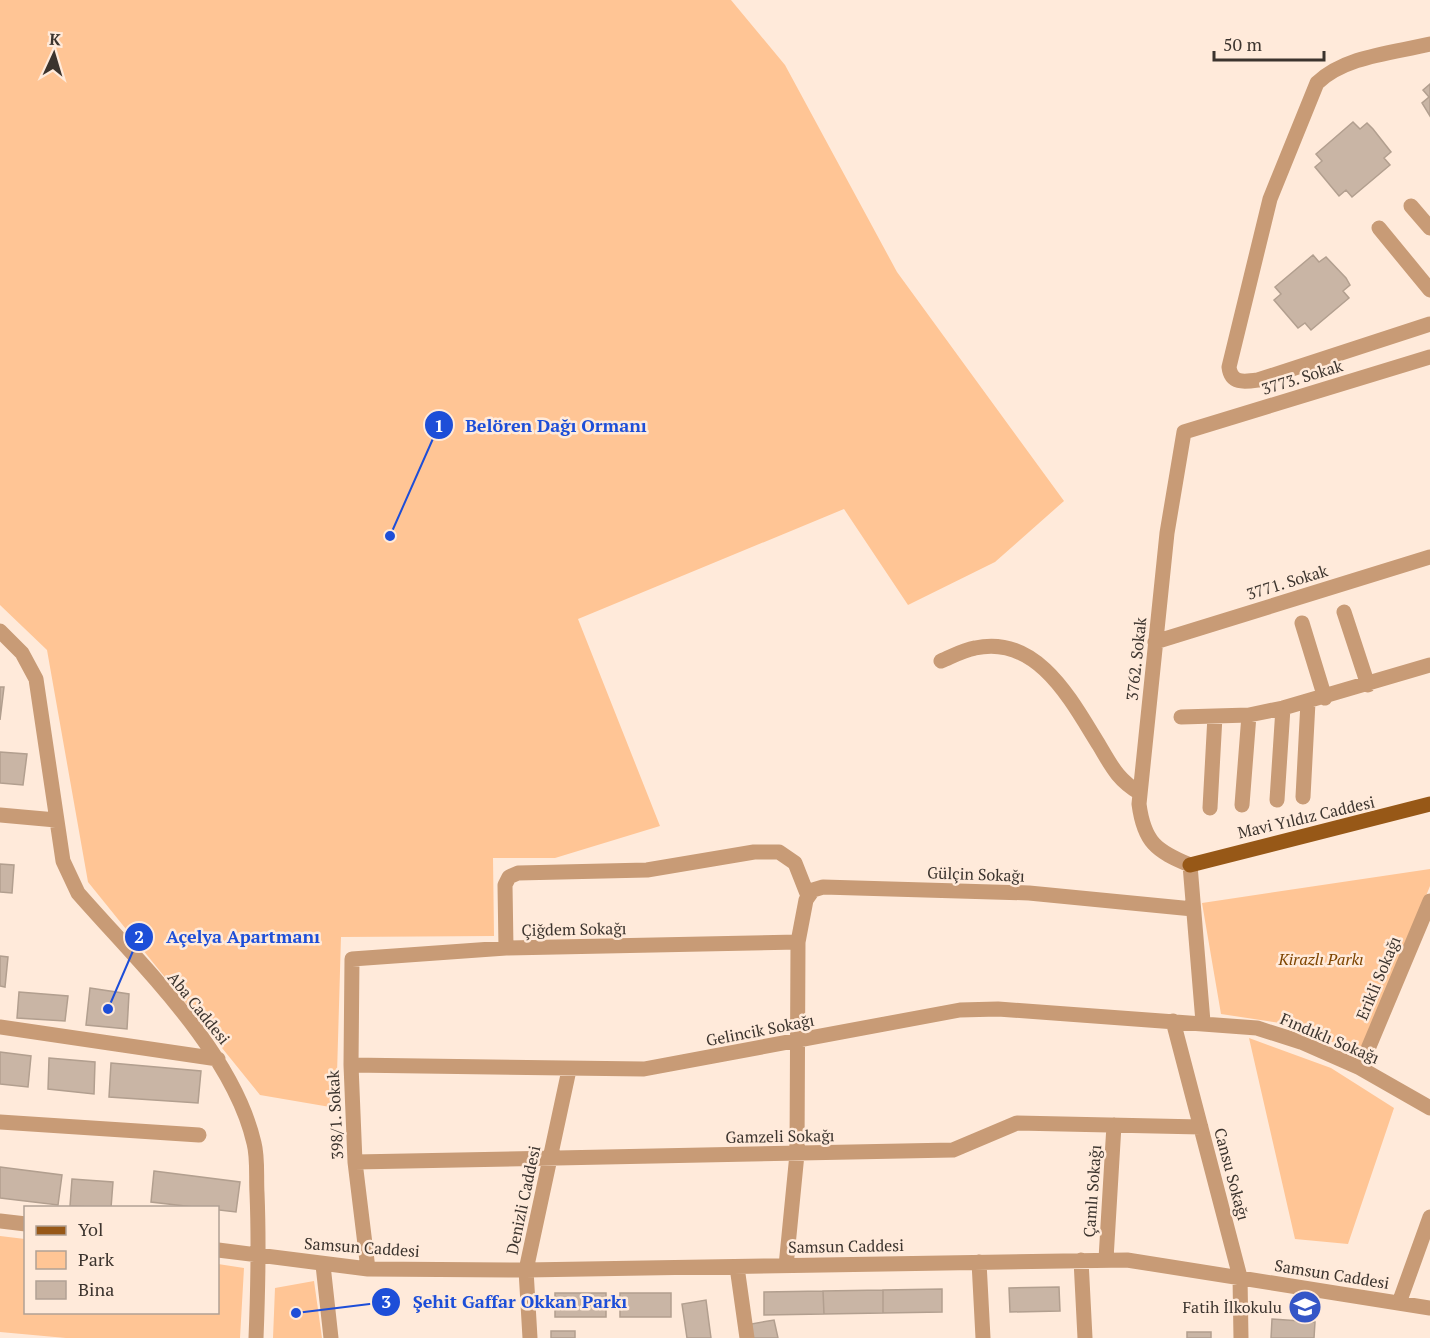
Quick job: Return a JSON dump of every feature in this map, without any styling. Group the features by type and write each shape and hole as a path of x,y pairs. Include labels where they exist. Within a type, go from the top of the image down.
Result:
{"main road":[{"name":"Mavi Yıldız Caddesi","path":"1190,865 1430,804"}],"street":[{"path":"1430,44 1343,66 1317,83 1270,199 1229,367 1230,375 1234,380 1243,382 1258,380 1430,324"},
{"path":"1411,206 1430,228"},
{"path":"1379,228 1430,290"},
{"name":"3773. Sokak","path":"1184,432 1430,357"},
{"name":"3762. Sokak","path":"1184,432 1167,533 1140,793 1142,826 1151,843 1167,856 1190,865"},
{"name":"3771. Sokak","path":"1155,642 1430,557"},
{"path":"1344,612 1368,685"},
{"path":"1302,623 1325,698"},
{"name":"Aba Caddesi","path":"3,637 32,667 36,679 56,820 68,877 78,893 193,1026 218,1059 239,1099 255,1144 259,1256 256,1338"},
{"path":"941,661 975,647 999,648 1023,654 1044,667 1063,688 1122,783 1140,793"},
{"path":"1181,717 1249,715 1325,698 1430,666"},
{"path":"1303,797 1308,702"},
{"path":"1277,800 1283,708"},
{"path":"1242,805 1249,715"},
{"path":"1210,808 1215,716"},
{"path":"0,815 56,820"},
{"path":"506,948 505,885 509,877 518,873 647,870 754,852 779,852 795,863 808,896 798,942 797,1154 786,1266"},
{"path":"1190,865 1203,1022"},
{"name":"Gülçin Sokağı","path":"808,896 823,887 1029,893 1193,909"},
{"name":"Erikli Sokağı","path":"1360,1068 1430,901"},
{"name":"Çiğdem Sokağı","path":"352,959 506,948 798,942"},
{"name":"398/1. Sokak","path":"352,959 351,1065 355,1162 368,1269"},
{"name":"Gelincik Sokağı","path":"351,1065 569,1070 644,1069 966,1010 1173,1021"},
{"name":"Fındıklı Sokağı","path":"1173,1021 1203,1022 1276,1033 1360,1068 1430,1108"},
{"name":"Cansu Sokağı","path":"1173,1021 1240,1277 1240,1338"},
{"path":"0,1027 218,1059"},
{"name":"Denizli Caddesi","path":"530,1338 526,1270 569,1070"},
{"path":"0,1122 199,1136"},
{"name":"Gamzeli Sokağı","path":"355,1162 953,1150 1017,1123 1201,1127"},
{"name":"Çamlı Sokağı","path":"1106,1259 1114,1125"},
{"path":"1399,1303 1430,1217"},
{"path":"0,1221 24,1224"},
{"name":"Samsun Caddesi","path":"219,1250 368,1269 526,1270 1106,1259 1147,1262 1430,1308"},
{"name":"Çamlı Sokağı","path":"1081,1260 1085,1338"},
{"path":"979,1262 983,1338"},
{"path":"323,1265 331,1338"},
{"path":"737,1266 747,1338"}],"green space":[{"path":"0,0 731,0 785,65 897,272 1064,501 995,562 908,605 844,509 578,619 660,826 555,858 493,858 494,936 341,937 336,1108 260,1095 88,882 47,650 0,605"},
{"name":"Kirazlı Parkı","path":"1430,869 1430,886 1362,1054 1287,1024 1221,1014 1202,903"},
{"path":"1249,1038 1331,1068 1394,1108 1348,1244 1295,1239"},
{"path":"0,1236 24,1239 24,1314 219,1314 219,1264 244,1268 240,1338 66,1338 0,1332"},
{"path":"314,1281 322,1338 273,1338 275,1288"}],"building":[{"path":"1430,84 1430,116 1422,103 1429,97 1423,90"},
{"path":"1353,122 1360,129 1367,123 1373,129 1391,152 1384,158 1390,165 1352,197 1346,190 1339,196 1315,167 1322,161 1316,154"},
{"path":"1313,255 1319,262 1326,257 1350,285 1343,291 1349,298 1311,330 1305,323 1298,328 1274,300 1281,294 1275,287"},
{"path":"0,687 4,687 0,720"},
{"path":"0,752 27,754 23,785 0,783"},
{"path":"0,864 14,865 12,893 0,892"},
{"path":"0,956 8,957 5,987 0,986"},
{"path":"90,988 129,994 127,1029 86,1025"},
{"path":"19,992 68,996 65,1021 17,1018"},
{"path":"0,1052 31,1056 28,1087 0,1084"},
{"path":"49,1058 95,1062 94,1094 48,1089"},
{"path":"111,1063 201,1071 198,1103 109,1097"},
{"path":"0,1167 62,1175 58,1205 0,1198"},
{"path":"154,1171 240,1182 236,1212 219,1210 219,1206 185,1206 151,1202"},
{"path":"72,1179 113,1182 111,1206 70,1206"},
{"path":"1059,1287 1060,1311 1010,1312 1009,1288"},
{"path":"942,1289 942,1312 883,1313 883,1290"},
{"path":"883,1290 883,1313 824,1314 823,1291"},
{"path":"823,1291 824,1314 764,1315 764,1292"},
{"path":"555,1293 606,1293 606,1317 555,1317"},
{"path":"620,1293 671,1293 671,1317 620,1317"},
{"path":"706,1300 711,1338 687,1338 682,1304"},
{"path":"1272,1319 1315,1322 1314,1338 1271,1338"},
{"path":"774,1320 778,1338 753,1338 751,1324"},
{"path":"551,1331 575,1331 575,1338 551,1338"},
{"path":"1187,1332 1211,1332 1211,1338 1187,1338"}],"place":[{"name":"Belören Dağı Ormanı","path":"390,536"},
{"name":"Açelya Apartmanı","path":"108,1009"},
{"name":"Fatih İlkokulu","path":"1305,1307"},
{"name":"Şehit Gaffar Okkan Parkı","path":"296,1313"}]}
